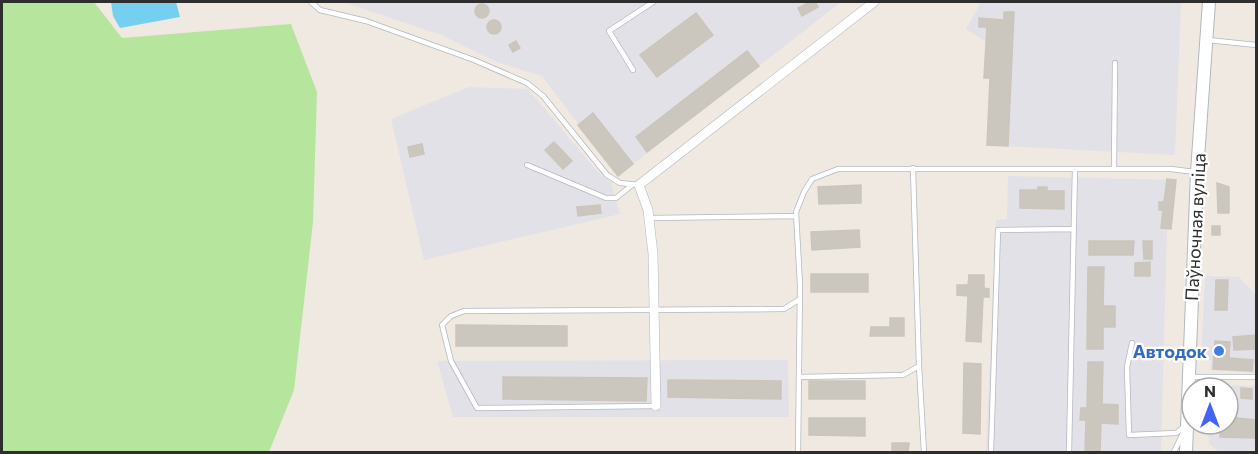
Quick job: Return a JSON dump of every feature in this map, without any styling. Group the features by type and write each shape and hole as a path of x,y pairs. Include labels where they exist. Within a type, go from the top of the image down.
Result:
{"street":[{"path":"656,406 653,254 649,218 635,185 874,2"},
{"name":"Паўночная вуліца","path":"1189,376 1197,172 1209,2"},
{"name":"Паўночная вуліца","path":"1186,453 1187,436"}],"lane":[{"path":"311,2 320,10 366,21 474,60 527,83 543,96 607,175 620,183 635,185"},
{"path":"633,70 609,32 653,2"},
{"path":"1205,39 1257,45"},
{"path":"1113,169 1115,63"},
{"path":"527,165 606,198 616,198 635,185"},
{"path":"913,168 924,453"},
{"path":"798,453 800,299 796,216 804,192 812,179 838,169 1113,169 1197,172"},
{"path":"1069,453 1075,169"},
{"path":"649,218 796,216"},
{"path":"992,453 998,230 1074,229"},
{"path":"656,406 477,408 451,361 442,325 451,316 464,311 654,312 784,309 800,299"},
{"path":"1132,343 1127,367 1129,435 1176,433 1180,430"},
{"path":"799,376 903,375 920,366"},
{"path":"1240,377 1257,377"},
{"path":"1174,453 1182,436"}],"shaded area":[{"path":"343,2 841,2 618,176 542,76 499,63 441,35"},
{"path":"981,2 1181,2 1175,155 987,145 990,78 984,78 986,42 966,29"},
{"path":"469,87 528,89 597,171 611,182 620,214 424,260 391,119"},
{"path":"1008,176 1176,180 1171,229 1167,229 1161,452 986,452 996,220 1007,219"},
{"path":"1205,276 1239,277 1256,295 1256,373 1210,370 1211,360 1201,360"},
{"path":"788,360 789,417 453,417 437,361"},
{"path":"1240,386 1256,386 1256,452 1219,452 1209,444 1209,436 1240,436"}],"green space":[{"path":"2,2 94,2 122,38 291,24 317,92 313,222 294,390 269,452 2,452"}],"water":[{"path":"111,2 176,2 180,17 120,28 113,16"}],"building":[{"path":"815,2 818,7 802,16 798,8"},
{"path":"482,4 487,6 489,11 487,16 482,18 477,16 475,11 477,6"},
{"path":"1004,12 1014,12 1008,146 987,145 990,78 984,78 987,27 979,27 979,18 1004,20"},
{"path":"696,13 713,35 657,77 640,55"},
{"path":"494,20 499,22 501,27 499,32 494,34 489,32 487,27 489,22"},
{"path":"516,41 520,48 513,52 509,45"},
{"path":"747,51 759,66 647,152 636,137"},
{"path":"593,113 633,164 618,176 578,125"},
{"path":"554,142 572,161 563,169 545,150"},
{"path":"422,144 424,154 410,157 408,147"},
{"path":"1167,179 1176,180 1171,229 1161,228 1163,210 1159,210 1159,202 1164,202"},
{"path":"1217,183 1229,187 1229,213 1218,213"},
{"path":"861,185 861,203 819,204 818,187"},
{"path":"1038,187 1047,187 1047,191 1064,191 1064,209 1020,208 1020,190 1038,190"},
{"path":"600,205 601,213 578,216 577,207"},
{"path":"1212,226 1220,226 1220,235 1212,235"},
{"path":"859,230 860,247 812,250 811,232"},
{"path":"1089,241 1134,241 1133,255 1089,255"},
{"path":"1143,241 1152,241 1152,259 1144,259"},
{"path":"1150,262 1150,276 1135,276 1135,263"},
{"path":"1088,267 1104,267 1103,306 1115,306 1115,327 1103,327 1103,349 1087,349"},
{"path":"811,274 868,274 868,292 811,292"},
{"path":"969,275 984,275 984,288 989,289 989,297 983,297 981,342 966,341 968,296 957,295 957,285 968,285"},
{"path":"1216,280 1228,280 1227,310 1215,310"},
{"path":"890,318 904,318 904,336 870,336 871,327 890,327"},
{"path":"456,325 567,326 567,346 456,346"},
{"path":"1256,335 1256,349 1234,350 1233,337"},
{"path":"1215,341 1230,342 1229,358 1253,360 1252,371 1213,369"},
{"path":"1088,362 1103,362 1102,404 1118,405 1118,424 1101,423 1100,452 1085,452 1086,420 1080,420 1081,408 1087,408"},
{"path":"964,363 981,364 980,434 963,433"},
{"path":"503,377 647,378 646,401 503,399"},
{"path":"668,380 781,381 781,399 668,397"},
{"path":"809,381 865,381 865,399 809,399"},
{"path":"1241,388 1252,389 1252,399 1241,398"},
{"path":"809,418 865,418 865,436 809,435"},
{"path":"1240,418 1256,420 1256,438 1220,437 1240,436"},
{"path":"892,443 909,443 908,452 892,452"}],"place":[{"name":"Автодок","path":"1219,351"}]}
